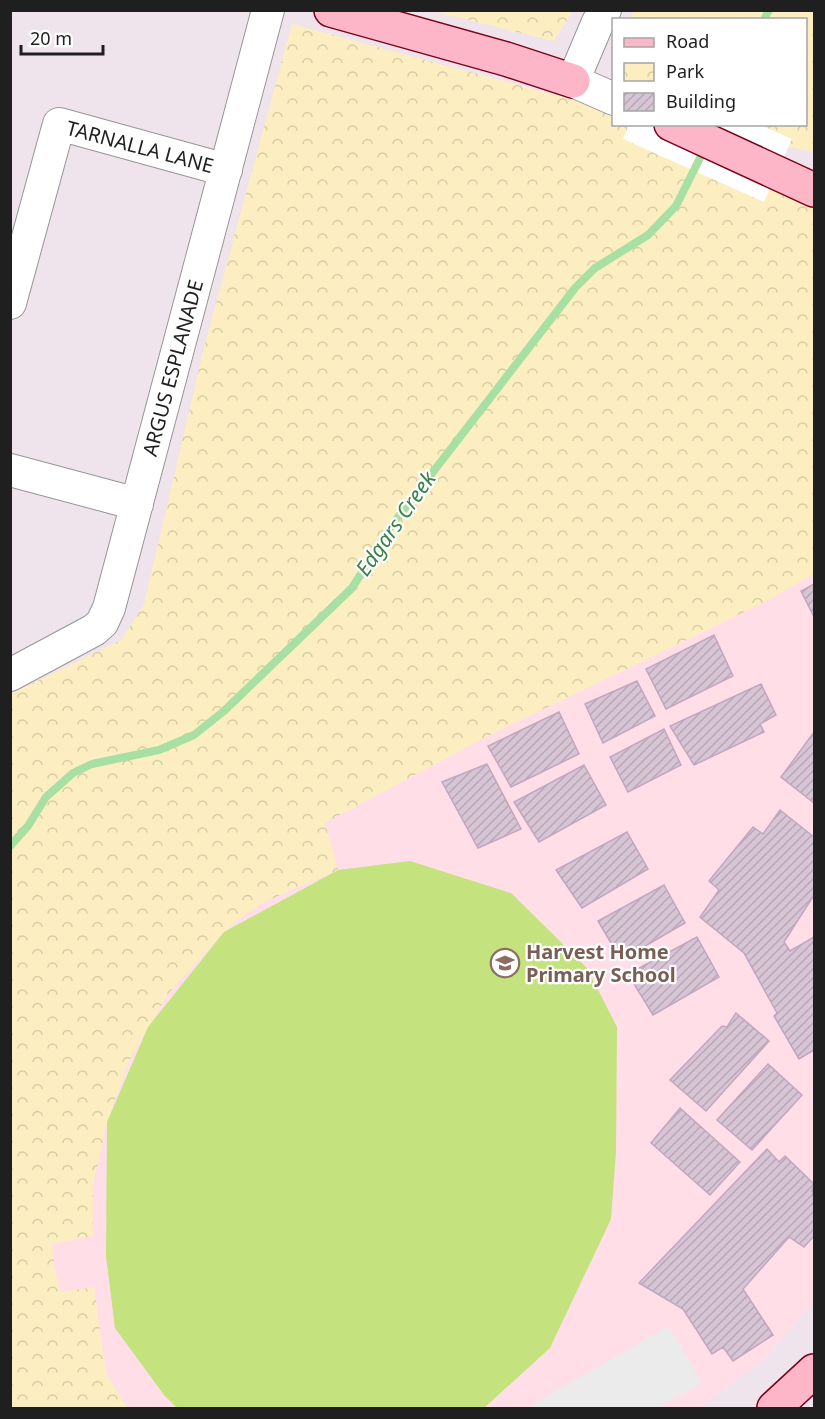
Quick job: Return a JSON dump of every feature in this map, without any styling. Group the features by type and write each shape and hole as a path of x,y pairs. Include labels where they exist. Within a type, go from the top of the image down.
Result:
{"street":[{"name":"ARGUS ESPLANADE","path":"10,675 94,630 102,623 109,608 268,10"},
{"path":"331,10 506,59 573,81 612,98"},
{"path":"573,81 605,10"},
{"name":"TARNALLA LANE","path":"10,303 59,124 226,170"},
{"path":"675,126 814,190"},
{"path":"10,470 137,504"},
{"path":"774,1408 814,1371"}],"shaded area":[{"name":"Harvest Home Primary School","path":"814,574 814,1302 764,1359 699,1408 127,1408 106,1373 94,1287 61,1293 55,1271 52,1244 93,1236 93,1185 107,1122 129,1061 168,994 224,932 247,913 269,900 325,824 486,737 763,603"},
{"path":"669,1326 702,1383 658,1408 535,1408 533,1404"}],"green space":[{"path":"635,10 814,11 814,152 789,147 742,126 807,126 807,18 630,18"},
{"path":"432,11 573,11 554,41"},
{"path":"292,24 589,104 612,115 612,126 637,126 814,205 814,574 763,603 486,737 325,823 338,870 269,900 247,913 224,932 168,994 129,1061 107,1122 93,1185 93,1236 52,1244 55,1271 61,1292 94,1287 106,1373 127,1408 11,1408 11,694 121,640 144,605 204,348"},
{"path":"410,861 511,893 587,968 617,1027 616,1151 611,1219 550,1348 484,1408 177,1408 164,1395 115,1328 106,1256 107,1122 148,1027 224,932 338,870"}],"pier":[{"path":"629,126 763,126 792,139 764,202 623,139"}],"building":[{"path":"814,584 814,617 801,591"},
{"path":"714,635 733,676 666,709 646,669"},
{"path":"637,681 655,716 603,743 585,704"},
{"path":"761,684 776,715 760,724 764,732 694,765 670,726"},
{"path":"559,712 579,754 511,787 488,746"},
{"path":"664,729 681,765 628,792 610,757"},
{"path":"814,732 814,803 781,777"},
{"path":"487,764 521,829 478,848 442,782"},
{"path":"584,765 606,805 539,842 514,802"},
{"path":"780,810 814,837 814,895 784,942 790,951 814,937 814,1050 799,1059 774,1016 777,1013 744,953 700,917 719,890 709,881 753,827 763,834"},
{"path":"627,832 648,869 582,908 556,870"},
{"path":"664,885 685,923 621,960 598,921"},
{"path":"697,937 719,977 653,1015 628,974"},
{"path":"736,1013 769,1041 706,1111 670,1080 722,1026 727,1027"},
{"path":"768,1064 802,1095 752,1150 717,1120"},
{"path":"680,1108 740,1162 710,1195 651,1143"},
{"path":"767,1149 779,1162 785,1156 814,1184 812,1191 814,1194 814,1236 804,1247 789,1237 743,1289 773,1335 733,1361 723,1347 712,1354 683,1309 639,1283"}],"waterway":[{"name":"Edgars Creek","path":"765,18 769,10"},
{"name":"Edgars Creek","path":"10,846 28,826 46,797 73,773 92,764 159,750 194,735 224,711 352,588 392,525 575,288 595,268 648,235 676,206 705,148"}],"place":[{"name":"Harvest Home Primary School","path":"505,963"}]}
